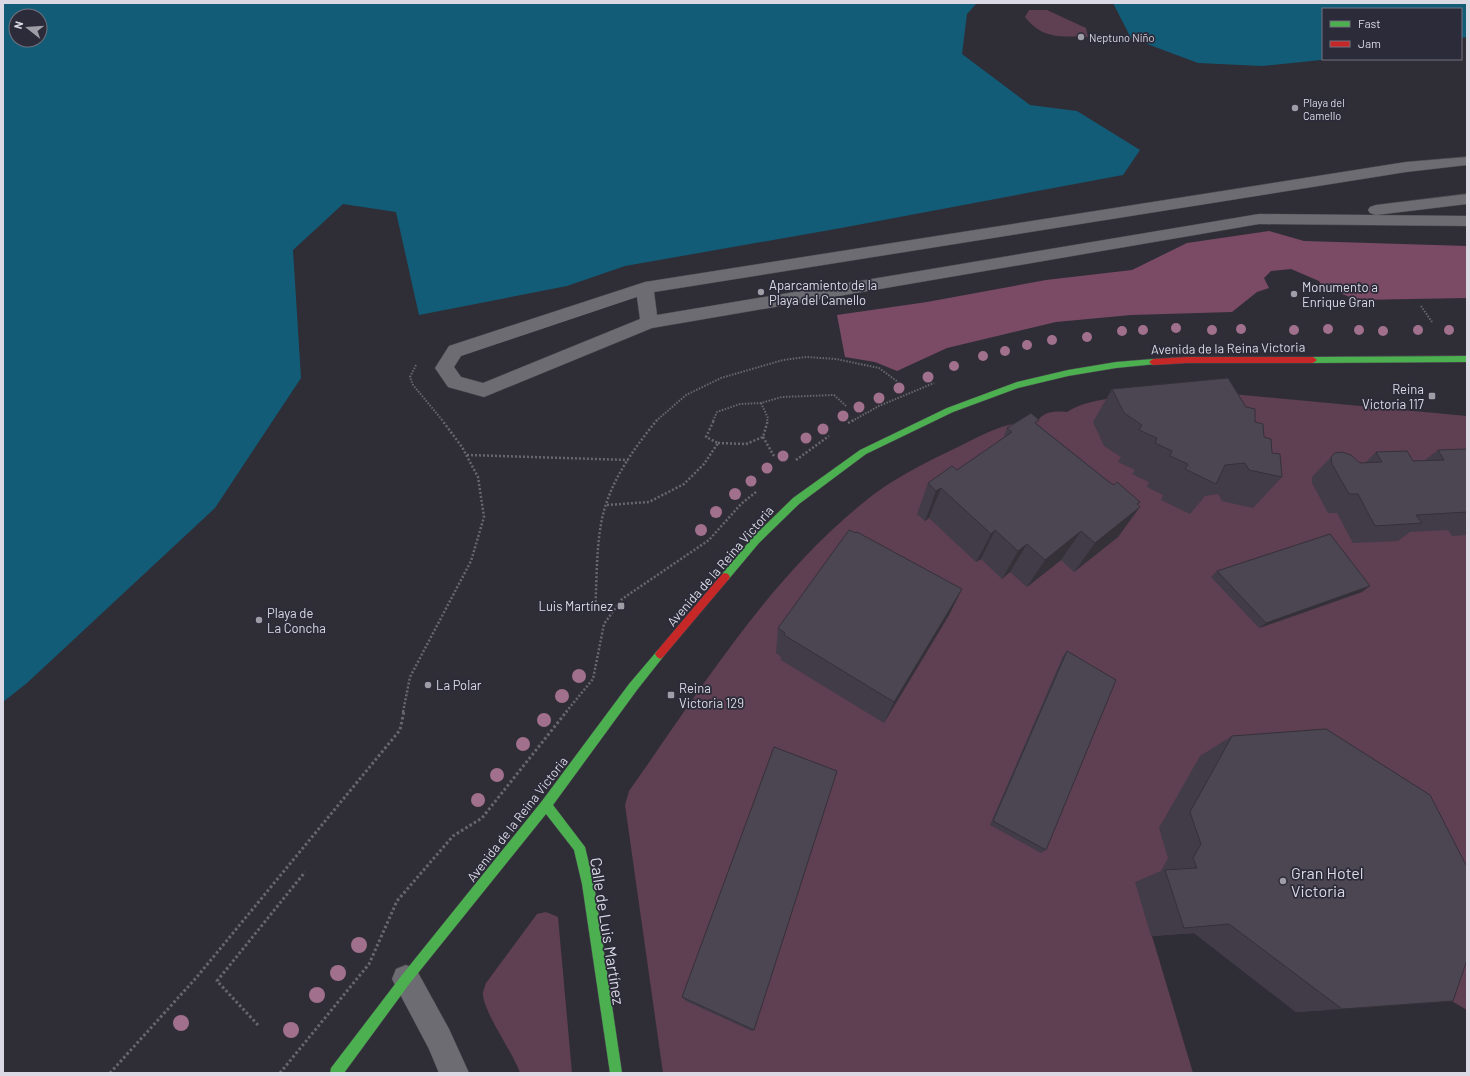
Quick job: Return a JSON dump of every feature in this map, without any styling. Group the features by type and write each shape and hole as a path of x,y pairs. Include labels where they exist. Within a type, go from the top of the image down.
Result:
{"main road":[{"name":"Avenida de la Reina Victoria","path":"336,1073 406,979 546,805 638,681 756,540 796,501 863,452 950,410 1017,385 1068,373 1116,365 1187,360 1467,359"},
{"name":"Calle de Luis Martínez","path":"546,805 579,847 585,869 590,892 616,1073"}],"lane":[{"path":"1467,161 1406,167 645,288 455,351 444,368 455,382 484,390 649,322 1259,219 1467,221"},
{"path":"1236,195 1259,219"},
{"path":"1346,221 1368,211 1467,199"},
{"path":"645,288 649,322"},
{"path":"406,979 439,1039 454,1073"}],"path":[{"path":"1421,306 1432,322"},
{"path":"595,610 601,524 614,483 634,448 658,418 686,395 721,378 783,360 806,356 880,368 898,382"},
{"path":"110,1073 196,978 400,730 410,677 471,561 484,517 478,477 467,455 445,423 413,385 410,377 417,361"},
{"path":"847,424 879,406 935,382"},
{"path":"763,437 746,444 718,443 706,437 717,412 740,404 761,403 782,397 834,395 846,406"},
{"path":"761,403 768,418 763,437 774,456"},
{"path":"794,461 835,432"},
{"path":"607,505 649,502 684,484 704,464 718,443"},
{"path":"467,455 628,460"},
{"path":"280,1073 369,964 397,901 454,836 482,818 593,679 604,624 622,599 709,540 741,504 759,490"},
{"path":"258,1025 217,981 305,872"}],"shaded area":[{"path":"1029,10 1047,10 1086,28 1088,37 1053,35 1039,30 1025,17"},
{"path":"1269,231 1304,241 1467,246 1467,298 1356,300 1336,291 1323,288 1319,281 1291,269 1271,271 1264,278 1269,288 1257,292 1232,312 1131,315 1056,322 947,348 897,371 875,362 845,357 837,315 927,302 1046,280 1132,270 1187,243"},
{"path":"1232,394 1467,416 1467,1010 1409,976 1327,1010 1296,1012 1194,933 1152,936 1193,1073 663,1073 625,805 629,791 711,674 768,598 833,529 869,498 912,470 986,433 1006,425 1037,422 1040,418 1050,412 1067,412 1081,405 1100,400 1146,395"},
{"path":"546,912 558,917 572,1073 520,1073 492,1020 484,1000 483,992 486,983 537,914"}],"water":[{"path":"3,3 977,3 967,14 962,54 1030,105 1077,111 1140,150 1123,175 841,228 625,266 567,286 419,315 396,212 343,204 293,250 301,378 215,508 27,683 3,702"},
{"path":"1113,3 1467,3 1467,37 1462,38 1462,8 1322,8 1322,60 1262,66 1198,63 1131,38"}],"building":[{"path":"1228,378 1246,407 1255,409 1255,422 1263,424 1264,437 1271,439 1272,453 1280,454 1282,477 1249,470 1245,463 1225,465 1216,484 1185,469 1188,464 1170,456 1172,451 1155,443 1157,438 1139,430 1142,425 1124,413 1112,389"},
{"path":"1031,413 1039,420 1035,423 1109,482 1114,485 1117,482 1140,502 1137,504 1140,507 1095,543 1081,531 1045,560 1027,544 1018,551 995,530 991,534 941,488 936,491 928,483 952,466 957,470 1012,432 1007,428"},
{"path":"1467,449 1467,512 1416,515 1422,523 1375,526 1358,494 1349,494 1332,464 1331,457 1335,453 1342,452 1351,455 1360,463 1382,462 1376,452 1407,451 1413,461 1444,460 1438,450"},
{"path":"849,530 856,533 857,532 962,589 894,702 784,635 785,633 778,628"},
{"path":"1330,534 1370,586 1266,623 1217,571"},
{"path":"1067,651 1116,680 1046,850 993,821"},
{"name":"Gran Hotel Victoria","path":"1326,729 1430,795 1467,867 1467,960 1453,1001 1342,1009 1229,924 1184,928 1165,870 1197,868 1193,858 1201,844 1190,812 1232,736"},
{"path":"774,747 837,771 754,1030 682,997"}],"traffic: fast":[{"path":"1313,360 1467,359"},
{"path":"725,577 756,540 796,501 863,452 950,410 1017,385 1068,373 1116,365 1153,362"},
{"path":"336,1073 406,979 546,805 633,687 660,654"},
{"path":"546,805 579,847 588,884 616,1073"}],"traffic: jam":[{"path":"1153,362 1187,360 1313,360"},
{"path":"660,654 725,577"}],"place":[{"name":"Neptuno Niño","path":"1081,37"},
{"name":"Playa del Camello","path":"1295,108"},
{"name":"Aparcamiento de la Playa del Camello","path":"761,292"},
{"name":"Monumento a Enrique Gran","path":"1294,294"},
{"name":"Reina Victoria 117","path":"1432,396"},
{"name":"Luis Martínez","path":"621,606"},
{"name":"Playa de La Concha","path":"259,620"},
{"name":"La Polar","path":"428,685"},
{"name":"Reina Victoria 129","path":"671,695"},
{"name":"Gran Hotel Victoria","path":"1283,881"}]}
